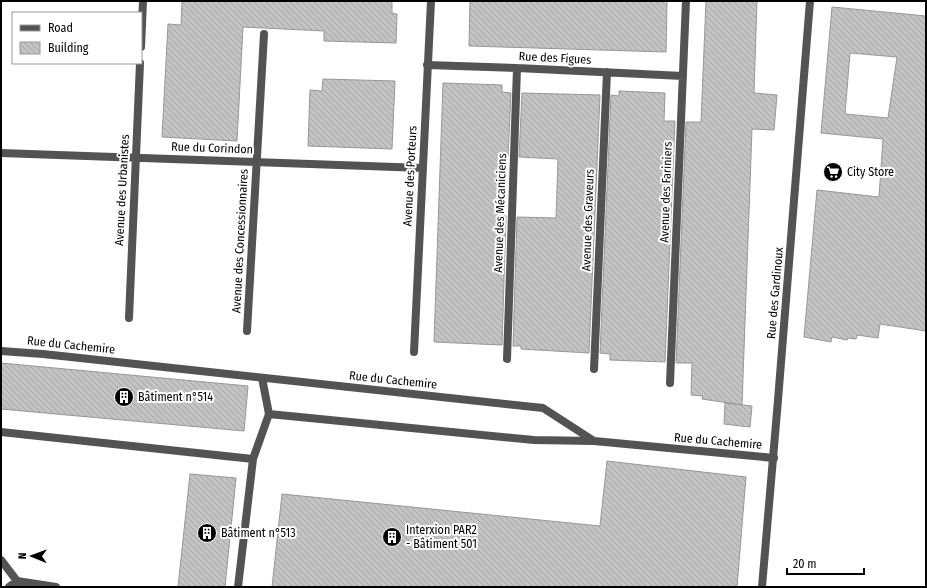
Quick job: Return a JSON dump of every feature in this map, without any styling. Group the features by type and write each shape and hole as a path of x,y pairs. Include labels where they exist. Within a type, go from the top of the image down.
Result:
{"street":[{"path":"142,24 143,1"},
{"name":"Avenue des Porteurs","path":"414,352 431,1"},
{"name":"Avenue des Fariniers","path":"670,383 686,1"},
{"name":"Rue des Gardinoux","path":"762,587 774,458 810,1"},
{"name":"Avenue des Concessionnaires","path":"247,331 264,34"},
{"name":"Avenue des Urbanistes","path":"129,318 140,64"},
{"name":"Rue des Figues","path":"427,65 682,76"},
{"name":"Avenue des Mécaniciens","path":"507,359 517,68"},
{"name":"Avenue des Graveurs","path":"594,368 607,72"},
{"name":"Rue du Corindon","path":"1,153 423,168"},
{"name":"Rue du Cachemire","path":"1,351 43,354 543,408 594,440 774,458"},
{"path":"238,587 253,459 269,414 262,378"},
{"path":"269,414 534,440 594,440"},
{"path":"1,432 253,459"},
{"path":"1,560 19,584"},
{"path":"9,587 19,584 56,587"}],"building":[{"path":"182,1 392,1 392,13 397,14 396,43 324,41 324,31 243,27 237,141 162,137 168,24 181,25"},
{"path":"470,1 667,1 666,52 469,46"},
{"path":"706,1 757,1 754,93 777,95 774,130 752,129 742,405 702,399 703,396 691,395 692,363 676,363 686,122 701,122"},
{"path":"832,7 926,16 926,331 880,324 878,338 857,335 856,339 848,338 847,340 832,337 831,342 804,337 817,190 879,197 883,139 821,133","holes":["850,53 897,57 888,118 845,114"]},
{"path":"323,79 395,81 392,149 308,146 310,90 322,91"},
{"path":"443,83 502,85 502,92 511,93 508,156 499,155 497,215 506,216 502,345 434,342"},
{"path":"619,91 665,93 664,121 675,121 665,362 610,360 610,354 600,353 611,95 619,96"},
{"path":"522,93 600,95 589,353 521,349 521,346 513,346 517,217 556,218 558,159 519,157"},
{"name":"Bâtiment n°514","path":"1,363 248,386 244,431 1,409"},
{"path":"725,403 752,406 750,427 724,424"},
{"name":"Interxion PAR2 - Bâtiment 501","path":"607,461 746,477 737,587 272,587 282,494 600,526"},
{"name":"Bâtiment n°513","path":"190,474 236,478 225,587 178,587"}],"place":[{"name":"City Store","path":"833,172"},
{"name":"Bâtiment n°514","path":"124,397"},
{"name":"Bâtiment n°513","path":"207,533"},
{"name":"Interxion PAR2 - Bâtiment 501","path":"392,537"}]}
